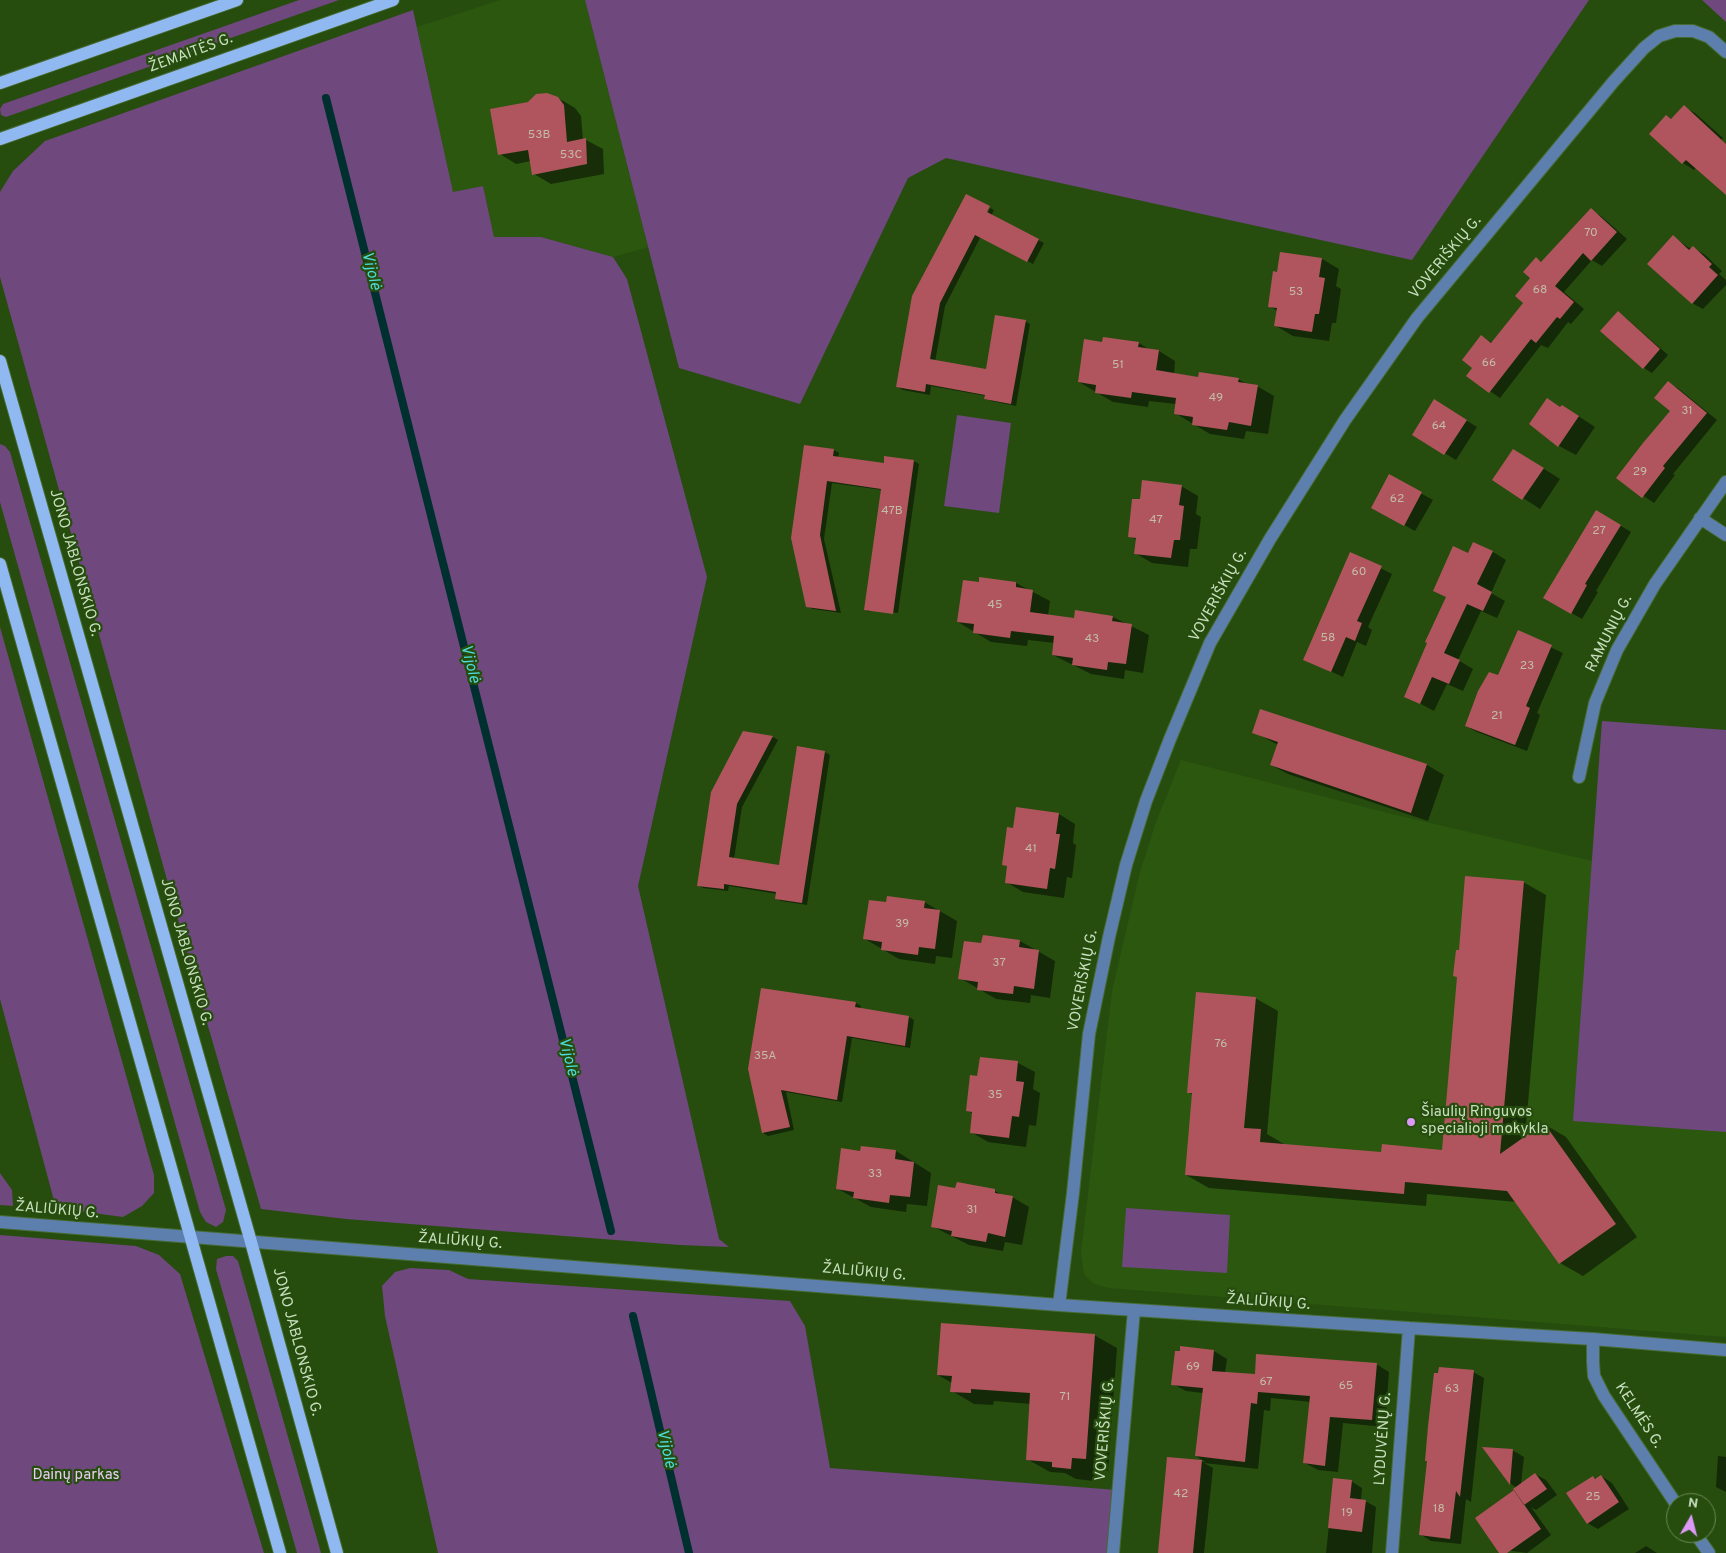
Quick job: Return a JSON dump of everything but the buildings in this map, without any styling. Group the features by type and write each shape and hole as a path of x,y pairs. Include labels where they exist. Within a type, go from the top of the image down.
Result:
{"main road":[{"path":"0,83 237,0"},
{"name":"ŽEMAITĖS G.","path":"0,139 393,0"},
{"name":"JONO JABLONSKIO G.","path":"0,361 251,1242 337,1553"},
{"path":"0,564 280,1553"}],"street":[{"name":"VOVERIŠKIŲ G.","path":"1059,1304 1073,1192 1089,1034 1108,938 1126,865 1146,801 1210,643 1270,539 1345,420 1417,318 1614,81 1644,48 1660,36 1675,31 1693,32 1709,37 1726,52"},
{"name":"RAMUNIŲ G.","path":"1579,778 1595,703 1617,650 1655,584 1726,482"},
{"path":"1700,518 1726,535"},
{"name":"ŽALIŪKIŲ G.","path":"0,1222 1134,1310 1593,1339 1726,1350"},
{"name":"VOVERIŠKIŲ G.","path":"1113,1553 1134,1310"},
{"name":"LYDUVĖNŲ G.","path":"1392,1553 1409,1328"},
{"name":"KELMĖS G.","path":"1593,1339 1594,1376 1604,1396 1669,1493"}],"shaded area":[{"path":"500,0 585,0 648,247 613,257 541,237 494,237 483,186 453,193 417,27"},
{"name":"Šiaulių Ringuvos specialioji mokykla","path":"1602,721 1726,730 1726,1337 1109,1288 1094,1284 1084,1274 1081,1253 1112,991 1140,872 1156,822 1181,760 1392,814 1592,861"}],"green space":[{"path":"299,0 339,0 6,117 1,115 0,109 3,104"},
{"path":"585,0 1589,0 1412,260 946,158 908,178 800,404 679,368"},
{"path":"1702,0 1726,0 1726,22"},
{"path":"413,10 453,192 483,186 494,237 541,237 613,257 627,279 707,577 638,886 719,1239 729,1247 680,1245 346,1219 261,1209 197,988 0,277 0,192 13,171 45,141"},
{"path":"957,415 1011,423 999,513 944,506"},
{"path":"0,444 5,446 10,452 226,1210 223,1222 216,1227 206,1222 200,1212 0,502"},
{"path":"0,627 154,1175 154,1193 142,1206 123,1217 56,1208 0,999"},
{"path":"1602,721 1726,730 1726,1132 1573,1121"},
{"path":"0,1173 12,1190 13,1206 0,1205"},
{"path":"1126,1208 1230,1215 1227,1273 1122,1267"},
{"name":"Dainų parkas","path":"0,1235 136,1246 159,1255 180,1274 264,1553 0,1553"},
{"path":"233,1256 238,1261 321,1553 297,1553 216,1269 217,1259"},
{"path":"410,1268 449,1270 468,1279 790,1301 805,1326 830,1468 1117,1490 1113,1553 438,1553 385,1316 382,1286 395,1272"}],"waterway":[{"name":"Vijolė","path":"326,98 611,1231"},
{"name":"Vijolė","path":"633,1316 689,1553"}],"place":[{"name":"Šiaulių Ringuvos specialioji mokykla","path":"1411,1122"}]}
